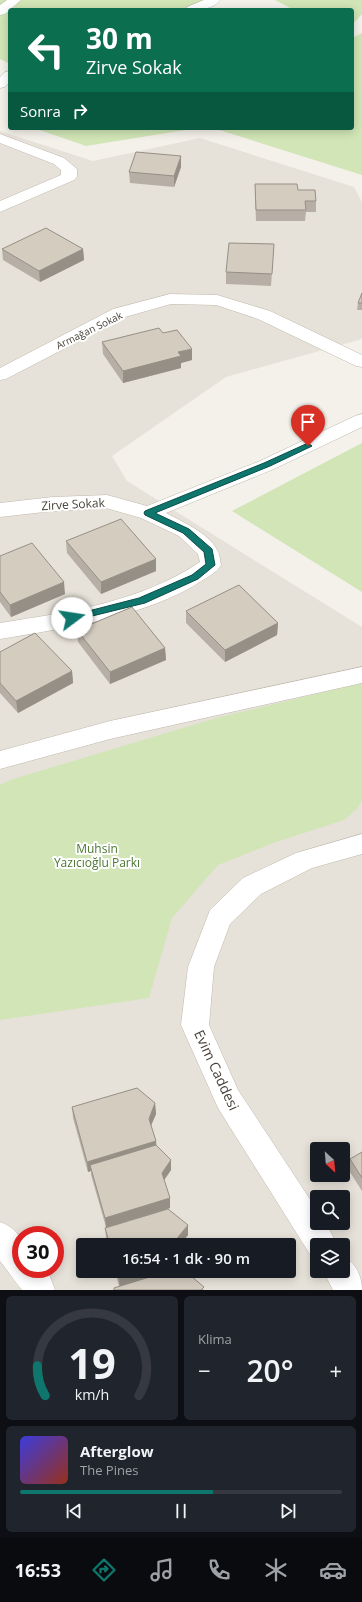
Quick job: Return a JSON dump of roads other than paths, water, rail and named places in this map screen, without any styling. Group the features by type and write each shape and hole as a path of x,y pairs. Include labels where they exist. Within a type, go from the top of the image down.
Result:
{"street":[{"path":"0,11 15,0"},
{"path":"196,8 214,0"},
{"path":"0,84 8,68"},
{"path":"0,138 59,161 69,169 69,177 0,207"},
{"name":"Armağan Sokak","path":"0,375 119,313 170,299 217,300 264,316 362,362"},
{"path":"148,513 267,465 362,420"},
{"name":"Zirve Sokak","path":"0,510 53,504 107,501 148,513 186,531 208,551 211,565 195,577 142,601 58,622 0,631"},
{"path":"0,760 110,730 362,675"},
{"name":"Evim Caddesi","path":"318,1238 225,1093 195,1025 201,967 219,918 252,886 305,860 362,844"},
{"path":"0,1236 12,1251"},
{"path":"33,1278 38,1285 39,1290"},
{"path":"343,1278 351,1290"}],"park label":[{"name":"Muhsin Yazıcıoğlu Parkı","path":"97,855"}]}
